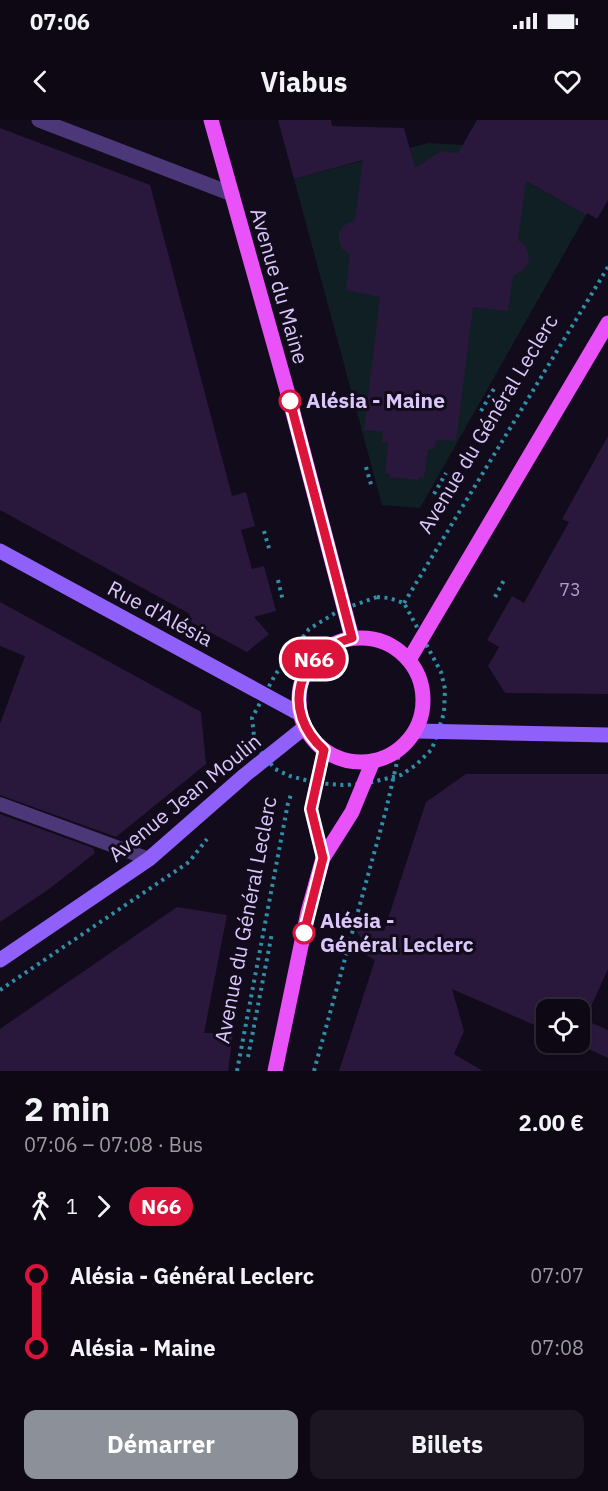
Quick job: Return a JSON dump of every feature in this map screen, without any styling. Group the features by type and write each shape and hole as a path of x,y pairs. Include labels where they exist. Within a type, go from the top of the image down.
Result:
{"main road":[{"name":"Avenue du Maine","path":"212,120 290,401 352,638"},
{"path":"409,660 608,323"},
{"name":"Rue d'Alésia","path":"0,551 303,721"},
{"path":"352,638 371,639 390,644 409,660 416,669 423,689 423,710 416,730 400,749 390,756 359,762 340,759 324,750 310,736 298,702 300,689 309,665 328,647 352,638"},
{"name":"Avenue Jean Moulin","path":"0,960 149,859 303,721"},
{"path":"416,730 608,735"},
{"name":"Avenue du Général Leclerc","path":"275,1071 323,858 352,812 373,761"}],"street":[{"path":"39,120 232,194"}],"lane":[{"name":"Avenue du Général Leclerc","path":"323,858 311,809 324,750"},
{"path":"0,804 149,859"}],"path":[{"name":"Avenue du Général Leclerc","path":"377,597 404,603 608,267"},
{"path":"481,411 495,387"},
{"path":"366,467 372,488"},
{"path":"434,494 446,473"},
{"path":"264,531 270,552"},
{"path":"278,580 283,601"},
{"path":"495,597 504,580"},
{"path":"275,675 309,629"},
{"path":"441,672 445,688 444,713"},
{"path":"252,718 255,745"},
{"path":"314,1071 400,749"},
{"path":"394,778 416,765 432,749"},
{"name":"Avenue du Général Leclerc","path":"237,1071 288,803 297,778 290,776"},
{"path":"248,1057 265,957 272,933"}],"shaded area":[{"path":"428,143 462,145 586,215 420,508 382,505 294,179"}],"building":[{"path":"278,120 331,120 332,126 404,128 415,168 441,151 458,153 477,120 608,120 608,200 597,219 526,181 518,240 526,247 529,256 528,264 513,276 508,311 473,307 456,441 436,440 434,449 428,449 424,477 419,477 418,480 390,477 390,474 385,473 388,443 382,442 383,432 364,430 380,297 346,290 350,254 342,249 339,240 339,232 346,224 355,220 363,160 294,179"},
{"path":"0,128 150,185 232,496 246,492 255,526 241,530 252,569 264,566 276,611 254,617 269,634 247,652 187,620 190,614 0,510"},
{"path":"608,436 608,694 505,693 488,666 499,647 487,640 512,596 524,603 569,522 562,519"},
{"path":"0,602 201,712 206,764 116,837 0,795 0,724 25,656 0,646"},
{"path":"466,774 608,774 608,969 590,1009 590,999 536,999 536,1026 452,989 464,1031 454,1054 483,1071 339,1071 375,960 357,950 361,938 342,909 384,931 426,802"},
{"path":"0,814 93,848 95,853 49,889 0,922"},
{"path":"177,907 227,915 204,1033 233,1033 228,1071 0,1071 0,1029"},
{"path":"590,1022 608,1030 608,1058 590,1050"}],"bus line":[{"name":"N66","path":"290,401 352,638 328,647 318,655 303,676 300,689 298,702 302,721 310,736 324,750 311,809 323,858 304,933"}],"place":[{"name":"Alésia - Maine","path":"290,401"},
{"name":"Alésia - Général Leclerc","path":"304,933"}]}
